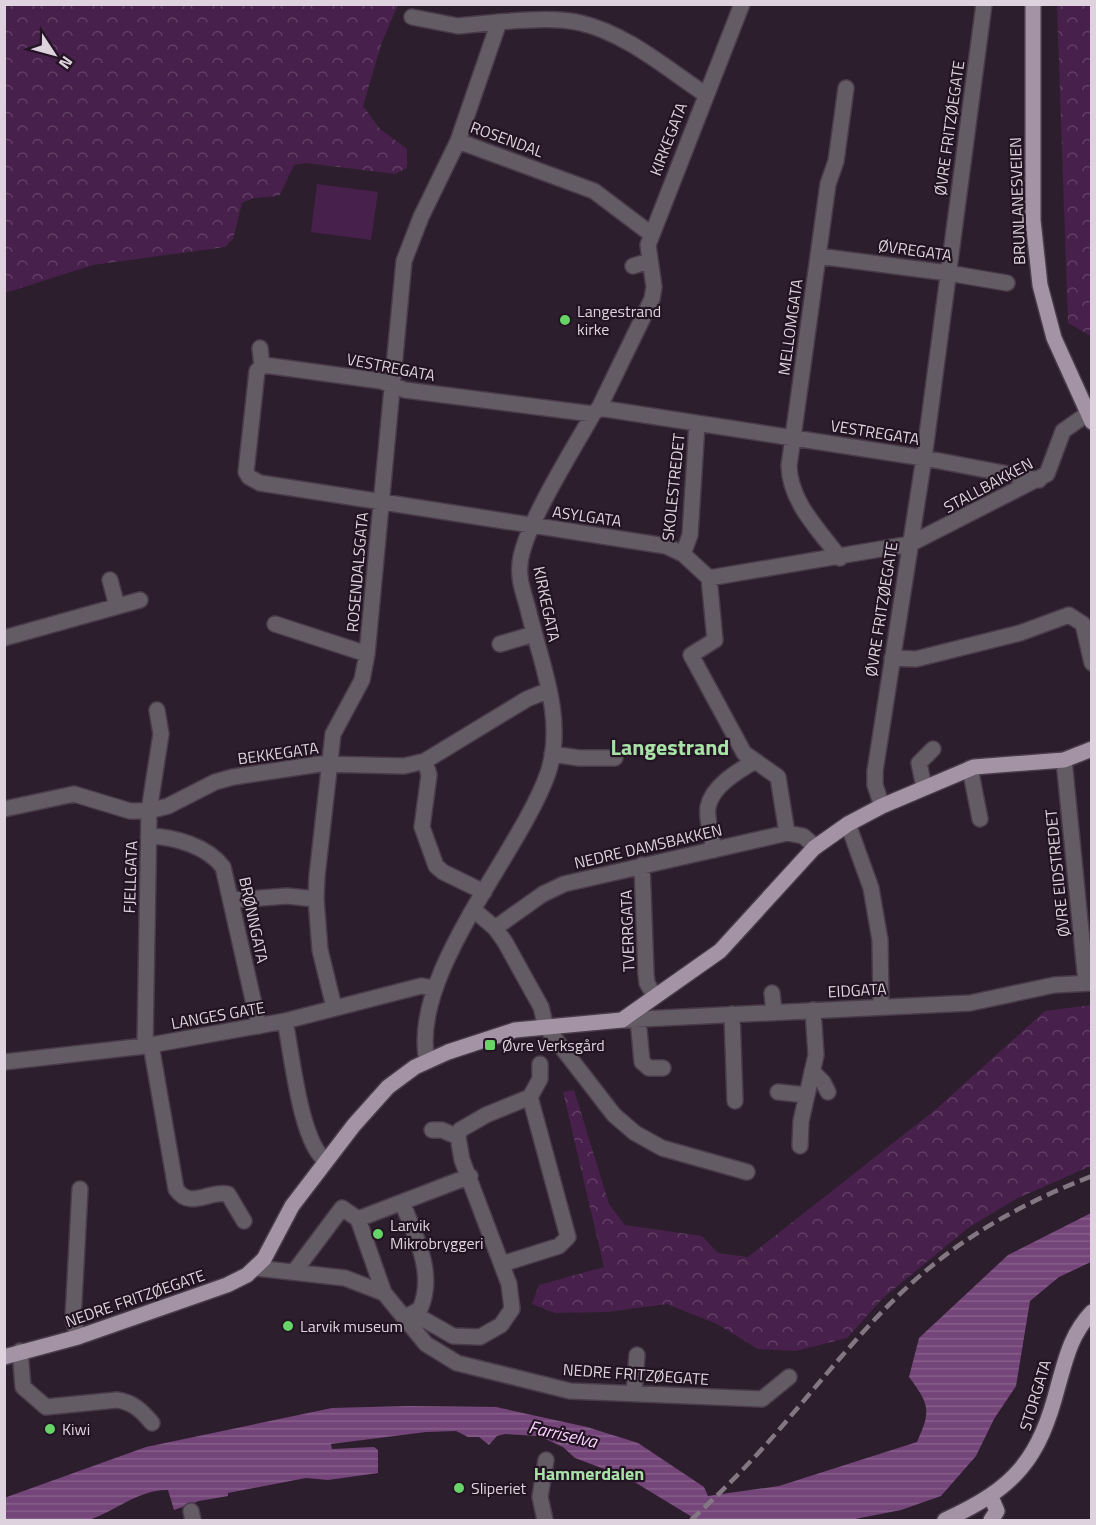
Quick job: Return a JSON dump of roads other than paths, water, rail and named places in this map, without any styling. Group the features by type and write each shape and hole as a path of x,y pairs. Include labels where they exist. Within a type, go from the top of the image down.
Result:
{"main road":[{"name":"BRUNLANESVEIEN","path":"1033,4 1032,197 1035,254 1043,303 1054,338 1089,418"},
{"path":"546,1027 621,1020 720,951 780,883 816,847 848,824 882,806 970,768 990,764 1064,760 1092,748"},
{"name":"NEDRE FRITZØEGATE","path":"4,1357 20,1351 47,1347 227,1286 256,1268 272,1247 292,1206 326,1161 374,1101 403,1076 515,1030 546,1027"},
{"name":"STORGATA","path":"945,1521 991,1497 1016,1476 1039,1444 1050,1416 1070,1342 1092,1312"},
{"name":"NEDRE FRITZØEGATE","path":"4,1345 20,1351"},
{"path":"991,1497 997,1512 991,1521"}],"street":[{"path":"412,17 458,26 535,19 581,23 625,40 705,94 742,4"},
{"name":"ØVRE FRITZØEGATE","path":"882,806 874,785 874,771 924,458 984,4"},
{"name":"ROSENDAL","path":"499,22 458,141 594,191 651,234"},
{"name":"MELLOMGATA","path":"840,558 793,490 789,466 828,184 836,161 846,88"},
{"name":"KIRKEGATA","path":"431,1063 424,1035 434,988 540,790 552,754 554,715 519,567 524,544 596,411 652,299 654,287 648,245 705,94"},
{"name":"ROSENDALSGATA","path":"334,1007 320,950 316,899 335,727 362,680 368,654 404,261 421,217 458,141"},
{"name":"ØVREGATA","path":"818,256 1007,283"},
{"path":"633,266 649,261"},
{"path":"260,348 262,366"},
{"name":"VESTREGATA","path":"262,366 392,384 405,390 596,411 792,437 924,458 1039,480"},
{"name":"ASYLGATA","path":"262,366 257,371 245,466 249,477 260,483 666,546 683,554 709,578"},
{"name":"STALLBAKKEN","path":"910,544 1039,480 1052,466 1063,431 1089,418"},
{"name":"SKOLESTREDET","path":"683,554 690,535 698,424"},
{"path":"816,847 803,836 787,833 778,777 744,753 691,656 715,640 709,578 840,558 910,544"},
{"path":"110,580 117,606"},
{"path":"4,638 140,600"},
{"path":"892,658 908,660 928,656 1020,633 1069,615 1083,624 1092,663"},
{"path":"275,624 368,654"},
{"path":"500,644 534,634"},
{"name":"BEKKEGATA","path":"4,809 74,794 130,811 149,812 168,806 224,778 330,764 404,766 425,761 526,699 549,690"},
{"name":"FJELLGATA","path":"157,710 162,734 149,812 148,1045 176,1189 180,1195 190,1200 228,1194 244,1221"},
{"path":"924,787 919,763 933,749"},
{"path":"552,754 579,758 615,758"},
{"path":"714,850 708,814 712,797 732,775 755,760"},
{"name":"ØVRE EIDSTREDET","path":"1064,760 1089,982"},
{"path":"425,761 429,775 422,827 436,866 443,872 484,892"},
{"path":"970,768 981,819"},
{"path":"848,824 864,864 873,898 880,940 881,1006"},
{"name":"NEDRE DAMSBAKKEN","path":"495,928 556,886 787,833"},
{"name":"BRØNNGATA","path":"149,836 184,841 218,861 226,875 259,1026"},
{"name":"TVERRGATA","path":"642,865 646,974 647,983 654,995"},
{"path":"232,900 287,896 316,899"},
{"path":"474,910 495,928 541,1007 546,1027 609,1109 635,1133 678,1154 747,1172"},
{"name":"EIDGATA","path":"621,1020 970,1003 1054,985 1089,982"},
{"name":"LANGES GATE","path":"4,1062 148,1045 259,1026 421,986 434,988"},
{"path":"772,993 774,1012"},
{"path":"800,1146 801,1121 816,1046 813,1010"},
{"path":"732,1014 735,1101"},
{"path":"638,1019 642,1062 650,1068 663,1068"},
{"path":"285,1021 305,1119 314,1148 326,1161"},
{"path":"406,1317 425,1320 453,1336 480,1337 501,1325 512,1309 509,1284 470,1176 462,1160 458,1137 460,1130 486,1115 530,1097 540,1079 540,1064"},
{"path":"812,1071 824,1082 828,1092"},
{"path":"778,1092 806,1095"},
{"path":"502,1264 559,1246 568,1237 530,1097"},
{"path":"432,1130 442,1130 458,1137"},
{"path":"358,1219 470,1176"},
{"path":"78,1337 73,1319 80,1189"},
{"path":"402,1202 424,1257 426,1292 420,1309 406,1317"},
{"path":"294,1272 342,1208 358,1219 384,1293"},
{"name":"NEDRE FRITZØEGATE","path":"256,1268 345,1278 384,1293 426,1344 457,1363 570,1390 762,1399 789,1377"},
{"path":"20,1351 23,1387 46,1407 117,1400 135,1406 152,1423"},
{"path":"634,1394 637,1355"},
{"path":"544,1521 540,1497 546,1460"}],"water":[{"name":"Farriselva","path":"1091,1213 1091,1262 1059,1277 1030,1301 1016,1386 994,1419 976,1456 941,1496 901,1510 850,1520 697,1520 628,1478 575,1458 563,1447 539,1436 505,1434 497,1436 489,1445 479,1437 468,1437 456,1431 426,1432 331,1444 332,1449 374,1447 378,1450 378,1473 328,1480 306,1478 228,1493 228,1496 199,1501 174,1510 168,1490 148,1493 89,1520 60,1522 5,1520 4,1498 146,1447 332,1408 496,1407 587,1427 638,1443 704,1487 708,1496 779,1486 917,1442 925,1423 926,1408 921,1395 909,1377 919,1338 1008,1255"}],"railway":[{"path":"691,1520 754,1458 869,1325 922,1274 981,1230 1046,1195 1092,1176"}],"place":[{"name":"Langestrand kirke","path":"565,320"},
{"name":"Øvre Verksgård","path":"490,1045"},
{"name":"Larvik Mikrobryggeri","path":"378,1234"},
{"name":"Larvik museum","path":"288,1326"},
{"name":"Kiwi","path":"50,1429"},
{"name":"Sliperiet","path":"459,1488"}],"district":[{"name":"Langestrand","path":"670,747"},
{"name":"Hammerdalen","path":"589,1473"}]}
